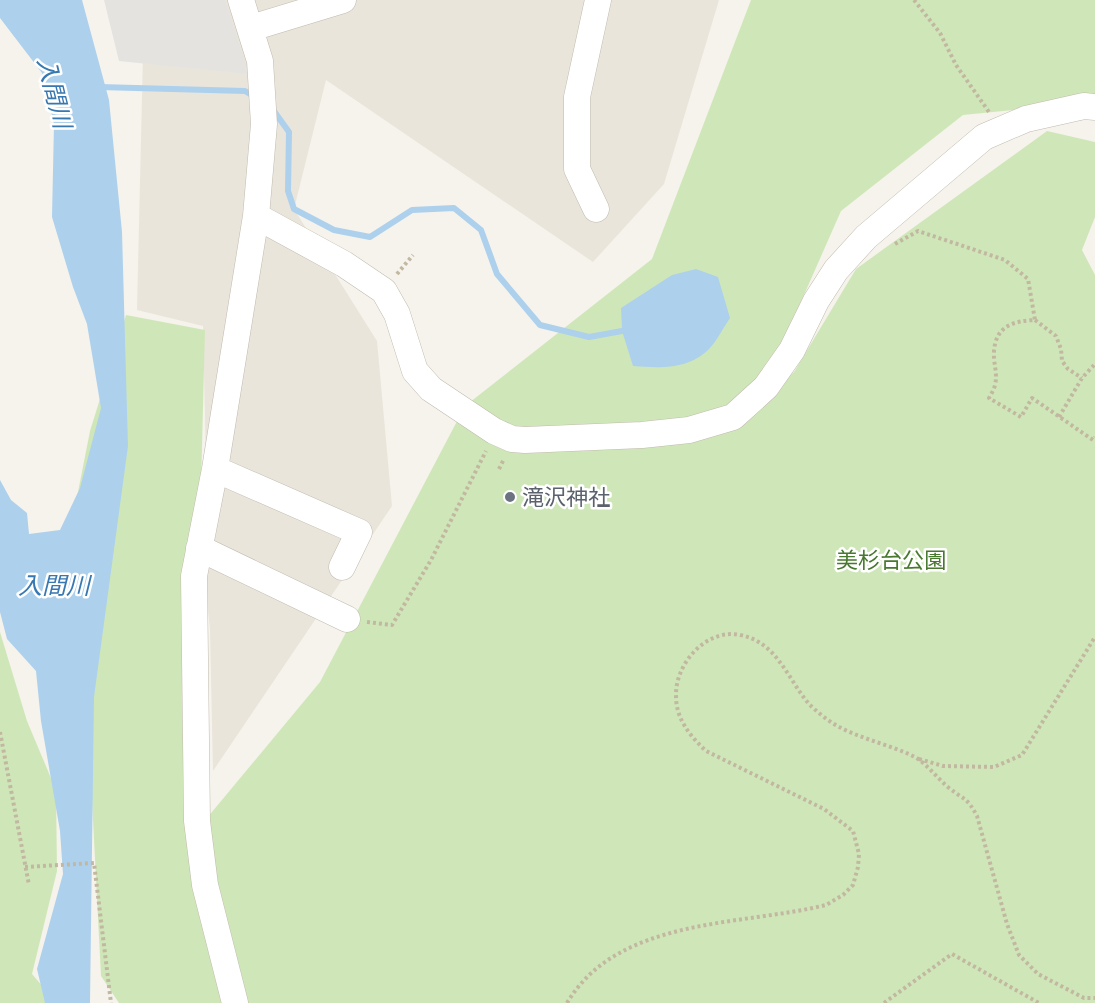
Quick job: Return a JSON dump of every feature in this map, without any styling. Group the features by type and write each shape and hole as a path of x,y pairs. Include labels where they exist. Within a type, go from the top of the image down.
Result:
{"street":[{"path":"235,1003 205,885 197,821 194,576 215,469 256,216 263,117 260,62 240,0"},
{"path":"596,209 577,169 576,107 579,82 598,0"},
{"path":"250,28 337,1"},
{"path":"256,216 344,264 384,291 397,314 415,370 431,389 494,431 512,439 525,440 642,435 689,430 733,417 766,387 792,350 816,301 836,270 866,237 984,137 1026,119 1084,106 1095,107"},
{"path":"215,469 312,524 359,532 342,567"},
{"path":"199,548 347,619"}],"path":[{"path":"914,0 940,33 956,65 985,106"},
{"path":"889,247 918,231 1005,260 1028,279 1035,320"},
{"path":"1082,378 1068,369 1062,361 1061,349 1056,336 1035,320 1020,321 1007,325 998,338 994,351 995,386 989,398 1022,417 1032,398 1093,440 1095,437"},
{"path":"1059,417 1082,378 1095,364"},
{"path":"347,619 392,625 431,560 484,455"},
{"path":"567,1003 574,991 610,959 654,938 684,928 809,910 826,905 843,895 853,885 859,854 853,831 824,810 706,751 693,739 686,728 677,705 677,681 689,658 710,639 724,634 738,635 766,646 777,657 810,704 835,724 917,759 943,766 994,767 1022,755 1095,637"},
{"path":"0,732 29,885"},
{"path":"917,759 950,788 969,801 977,816 1007,924 1019,955 1038,974 1084,998 1095,998"},
{"path":"25,867 94,863 111,1003"},
{"path":"884,1003 952,954 1039,1003"}],"shaded area":[{"path":"104,0 225,0 249,74 119,61"},
{"path":"114,0 719,0 664,184 593,262 326,80 294,209 377,341 392,506 213,771 210,629 206,593 208,559 203,326 137,310 143,54"}],"green space":[{"name":"美杉台公園","path":"751,0 1095,0 1095,102 963,115 841,211 755,406 794,372 856,269 1047,131 1095,142 1095,217 1082,250 1095,275 1095,1003 119,1003 101,976 87,703 70,533 90,431 126,315 205,330 192,836 320,682 465,406 652,259"},
{"path":"0,632 27,721 56,790 57,871 32,974 57,1003 0,1003"}],"water":[{"name":"入間川","path":"0,0 82,0 109,100 122,232 128,446 94,697 90,1003 45,1003 37,969 63,874 60,831 41,721 36,671 7,639 0,612 0,480 11,500 27,513 29,534 60,530 80,488 101,408 87,324 73,287 52,217 54,124 42,73 0,18"},
{"path":"696,269 718,277 730,318 709,349 692,361 663,367 633,366 622,331 621,308 672,275"}],"waterway":[{"path":"99,87 245,91 255,97"},
{"path":"271,107 289,132 288,191 294,209 334,230 370,237 412,210 454,208 481,230 497,274 540,325 589,337 622,331"}],"place":[{"name":"滝沢神社","path":"510,497"}]}
